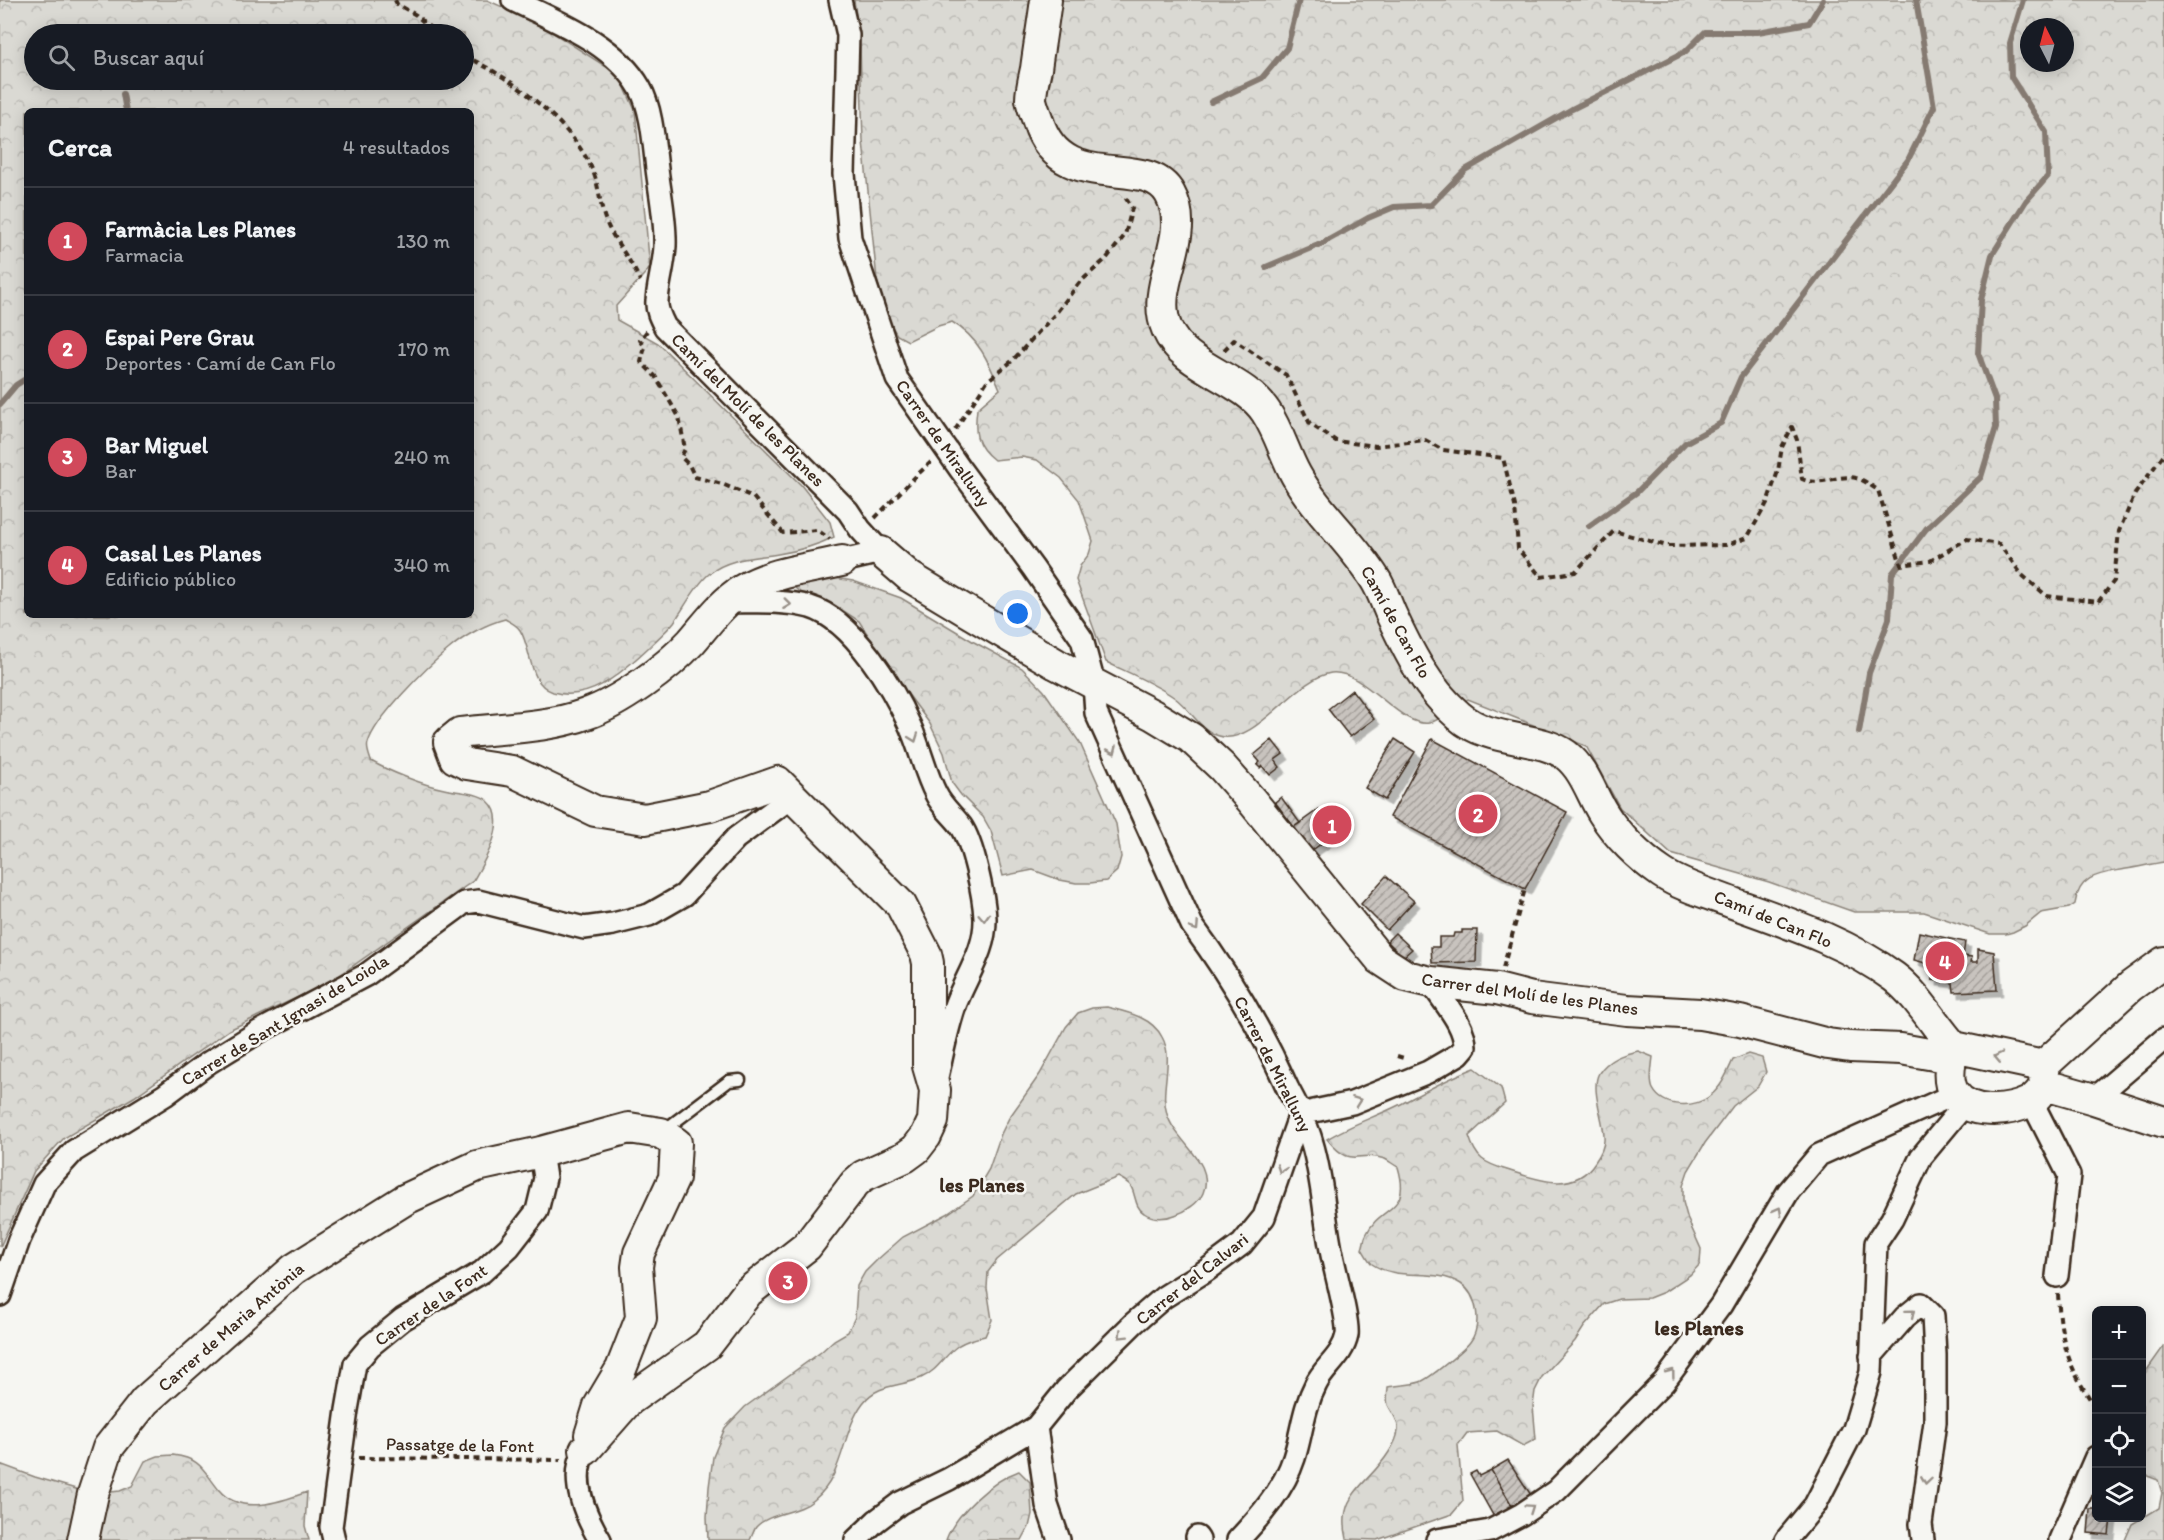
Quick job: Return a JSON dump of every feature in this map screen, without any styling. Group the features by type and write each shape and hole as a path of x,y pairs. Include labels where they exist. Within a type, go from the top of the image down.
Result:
{"street":[{"name":"Camí del Molí de les Planes","path":"513,0 594,43 616,60 640,89 653,138 664,234 663,268 657,302 664,327 848,511 860,529 881,552 910,577 1056,664 1094,690"},
{"name":"Carrer de Miralluny","path":"840,0 848,35 844,174 850,238 897,379 1082,639 1094,690 1096,713 1192,925 1212,951 1245,1003 1276,1062 1312,1142 1321,1181 1347,1334 1339,1355 1316,1383 1302,1419 1294,1458 1285,1480 1260,1515 1238,1540"},
{"name":"Camí de Can Flo","path":"1046,0 1031,98 1048,144 1066,159 1086,169 1123,171 1153,178 1170,191 1177,215 1175,237 1163,290 1166,327 1175,344 1206,367 1245,391 1264,409 1284,445 1296,474 1377,582 1406,646 1427,681 1461,719 1498,736 1549,747 1563,753 1581,771 1604,815 1635,852 1664,874 1700,891 1782,921 1860,956 1896,978 1919,1001 1952,1052"},
{"path":"881,552 776,575 741,591 672,662 628,692 587,714 543,724 460,733 449,742 455,758 467,764 512,771 595,811 645,819 710,806 778,782 901,905 927,954 928,1066 935,1090"},
{"path":"582,1455 628,1401 707,1345 748,1292 807,1246 855,1183 863,1176 905,1157 916,1149 926,1136 933,1120 935,1090 950,1021 980,950 984,933 983,902 968,836 936,796 910,727 888,685 875,666 848,633 823,613 810,607 783,603 729,602"},
{"name":"Carrer del Molí de les Planes","path":"1094,690 1191,738 1222,767 1252,801 1380,959 1406,976 1431,982 1497,989 1532,998 1627,1010 1700,1014 1740,1021 1828,1044 1952,1052 2039,1084 2164,1122"},
{"name":"Carrer de Sant Ignasi de Loiola","path":"0,1295 19,1240 44,1184 74,1151 165,1095 208,1063 260,1031 366,975 464,903 478,901 584,928 649,915 684,895 736,838 793,796"},
{"path":"1952,1052 1950,1084 1960,1099 1976,1108 1991,1110 2039,1084 2131,986 2164,962"},
{"path":"1300,1114 1352,1103 1428,1072 1459,1054 1466,1047 1466,1037 1461,1026 1431,982"},
{"path":"2094,1099 2164,1039"},
{"path":"2039,1084 2036,1110 2069,1175 2057,1276"},
{"path":"1786,1540 1815,1504 1854,1429 1870,1372 1876,1243 1892,1219 1921,1157 1960,1099"},
{"path":"1437,1540 1490,1531 1522,1514 1556,1491 1664,1382 1721,1305 1788,1192 1819,1155 1960,1099"},
{"name":"Carrer del Calvari","path":"1036,1427 1066,1390 1134,1323 1164,1297 1207,1270 1242,1244 1264,1217 1300,1114"},
{"name":"Carrer de Maria Antònia","path":"83,1540 93,1494 108,1448 137,1410 294,1269 406,1199 477,1166 541,1152 629,1128 661,1133"},
{"path":"600,1540 583,1506 582,1455 599,1406 621,1369 641,1318 637,1267 639,1253 674,1179 676,1143 661,1133"},
{"name":"Carrer de la Font","path":"334,1540 331,1527 356,1364 370,1346 403,1319 482,1272 508,1247 537,1211 544,1178 541,1152"},
{"path":"1871,1356 1905,1317 1921,1304 1933,1316 1935,1422 1921,1524 1923,1540"},
{"path":"856,1540 900,1503 949,1479 1036,1427 1047,1505 1059,1540"},
{"path":"2060,1540 2092,1468"}],"lane":[{"path":"661,1133 729,1081 740,1080"}],"path":[{"path":"395,0 426,24"},
{"path":"474,62 504,79 545,109 574,138 592,168 607,225 636,272 646,298 659,315 640,340 645,347 641,362 655,376 679,417 685,449 681,457 689,465 695,477 722,484 753,497 783,533 817,530 835,544 842,561"},
{"path":"860,529 880,515 934,460 987,381 1012,361 1057,312 1079,283 1106,259 1125,235 1132,208 1121,192"},
{"path":"1206,367 1234,340 1286,375 1310,424 1336,441 1376,446 1425,440 1443,450 1503,458 1515,506 1518,549 1541,577 1575,572 1614,531 1667,546 1726,545 1747,538 1767,502 1778,471 1782,447 1792,427 1797,440 1802,479 1811,483 1833,478 1857,477 1878,490 1900,566 1930,561 1967,539 1999,544 2022,575 2047,596 2098,602 2114,581 2119,531 2135,494 2164,454"},
{"path":"1497,989 1525,889"},
{"path":"2057,1276 2060,1323 2069,1363 2092,1401"},
{"name":"Passatge de la Font","path":"340,1457 582,1455"}],"green space":[{"path":"0,0 487,0 538,23 619,75 635,110 650,268 616,306 617,320 658,343 801,485 830,522 834,537 799,550 742,559 716,569 699,585 671,626 638,657 605,683 580,693 553,692 545,688 535,674 520,630 505,619 476,631 449,649 428,667 391,707 373,732 368,749 371,761 396,773 436,787 479,796 488,801 494,809 496,830 473,881 330,982 229,1030 134,1097 64,1138 34,1171 0,1247"},
{"path":"854,0 2164,0 2164,862 2100,874 2086,881 2077,894 2075,904 2069,908 2041,913 2013,932 1990,934 1924,912 1854,912 1769,882 1671,854 1620,808 1586,746 1468,699 1433,722 1418,722 1406,717 1356,680 1343,674 1331,673 1303,686 1247,732 1233,737 1219,736 1207,730 1167,693 1106,662 1076,580 1080,566 1089,554 1093,541 1079,500 1061,478 1037,460 1022,457 994,460 979,443 976,431 977,409 1000,389 987,360 976,343 952,322 938,326 908,341 897,335 889,322 877,280 863,141 860,47"},
{"path":"822,576 853,581 901,598 1022,668 1044,691 1080,743 1116,824 1121,857 1117,871 1106,881 1090,883 1060,880 1033,870 1003,876 991,831 983,817 952,783 944,753 930,724 893,674 859,621 833,604 804,595 790,584"},
{"path":"1107,1007 1131,1013 1145,1020 1158,1030 1162,1037 1167,1055 1165,1104 1167,1114 1171,1124 1193,1152 1204,1172 1206,1182 1201,1197 1183,1212 1159,1218 1141,1210 1130,1185 1118,1177 1076,1194 997,1260 988,1272 987,1288 992,1320 985,1336 959,1345 927,1375 876,1392 863,1403 850,1427 832,1478 814,1500 800,1508 762,1522 756,1527 750,1540 708,1540 707,1517 713,1457 725,1428 745,1407 848,1332 855,1317 857,1286 865,1272 877,1260 903,1237 947,1214 973,1196 989,1169 1009,1118 1040,1074 1066,1027 1078,1013 1092,1008"},
{"path":"1638,1051 1653,1057 1651,1082 1653,1089 1664,1100 1680,1104 1705,1100 1721,1083 1733,1060 1748,1054 1762,1058 1766,1072 1758,1086 1733,1106 1705,1143 1688,1171 1683,1186 1683,1202 1688,1220 1701,1249 1700,1264 1690,1275 1664,1292 1649,1298 1619,1299 1604,1304 1575,1341 1542,1377 1535,1391 1533,1406 1536,1439 1523,1446 1497,1431 1467,1433 1458,1445 1463,1501 1452,1514 1377,1540 1347,1539 1345,1523 1350,1500 1381,1464 1396,1439 1398,1427 1387,1403 1388,1387 1420,1382 1438,1370 1470,1342 1477,1320 1471,1295 1461,1284 1439,1276 1393,1272 1372,1264 1362,1249 1372,1225 1398,1201 1401,1182 1398,1167 1385,1159 1376,1157 1349,1157 1336,1149 1327,1139 1475,1068 1501,1088 1505,1103 1469,1136 1478,1155 1492,1165 1530,1177 1554,1182 1566,1181 1586,1172 1595,1162 1604,1144 1596,1087 1599,1073 1616,1058"},
{"path":"2164,1346 2164,1540 2125,1540 2132,1524 2146,1522 2146,1516 2159,1508 2162,1493 2158,1480 2146,1476 2146,1371"},
{"path":"173,1455 196,1462 219,1490 238,1503 261,1505 307,1492 305,1526 309,1540 0,1540 0,1464 93,1494 120,1491 132,1486 145,1461 158,1456"},
{"path":"1019,1471 1030,1482 1032,1514 1029,1527 1022,1540 946,1540 966,1509 976,1499 998,1482"}],"building":[{"path":"1352,690 1374,719 1350,737 1328,709"},
{"path":"1395,739 1415,752 1385,800 1365,788"},
{"path":"1432,739 1567,812 1525,889 1390,817"},
{"path":"1272,740 1283,754 1275,760 1280,767 1270,775 1262,766 1260,768 1257,765 1260,762 1254,755"},
{"path":"1281,797 1300,823 1294,827 1275,802"},
{"path":"1319,809 1336,833 1311,851 1294,827"},
{"path":"1386,876 1414,901 1387,930 1361,904"},
{"path":"1462,930 1477,930 1476,962 1432,963 1431,947 1439,947 1439,937 1453,937 1454,933 1462,933"},
{"path":"1919,932 1965,942 1963,956 1972,957 1971,962 1978,962 1978,949 1994,952 1997,990 1954,992 1953,983 1932,980 1933,965 1914,960"},
{"path":"1395,933 1412,949 1403,957 1387,941"},
{"path":"1508,1460 1531,1495 1513,1507 1491,1470"},
{"path":"1491,1470 1513,1507 1494,1517 1470,1474 1476,1471 1479,1476"},
{"path":"2090,1509 2092,1509 2092,1522 2111,1522 2109,1535 2088,1533"}],"waterway":[{"path":"1211,102 1262,78 1287,48 1299,0"},
{"path":"1266,267 1323,243 1368,218 1394,207 1431,205 1465,170 1572,109 1685,52 1705,32 1758,32 1809,23 1823,0"},
{"path":"1589,526 1637,492 1685,443 1721,423 1741,377 1908,160 1934,107 1916,0"},
{"path":"1859,732 1869,673 1889,619 1892,574 1926,529 1981,477 1996,428 1995,399 1978,353 1981,300 1992,255 2026,201 2048,176 2046,132 2011,77 2010,43 2023,0"},
{"path":"123,94 125,108"},
{"path":"0,404 16,385 24,380"}],"place":[{"name":"Espai Pere Grau","path":"1478,814"},
{"name":"Farmàcia Les Planes","path":"1332,825"},
{"name":"Casal Les Planes","path":"1945,961"},
{"name":"Bar Miguel","path":"788,1281"}],"district":[{"name":"les Planes","path":"982,1185"},
{"name":"les Planes","path":"1699,1328"}]}
